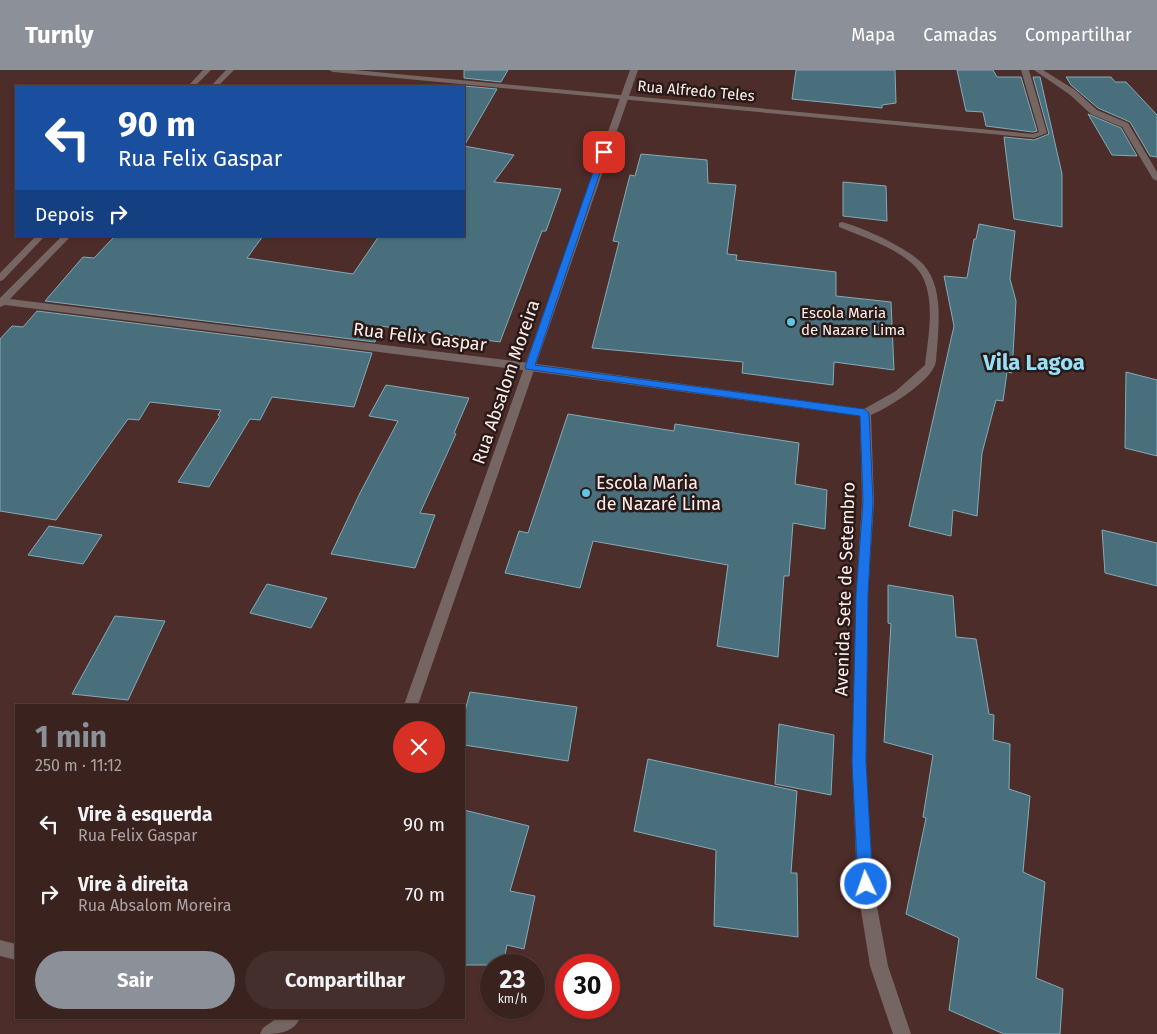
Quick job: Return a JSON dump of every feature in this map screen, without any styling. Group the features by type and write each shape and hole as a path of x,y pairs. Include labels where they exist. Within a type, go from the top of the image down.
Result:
{"street":[{"path":"192,85 207,70"},
{"path":"215,85 230,70"},
{"name":"Rua Alfredo Teles","path":"333,70 1034,136 1043,133 1025,70"},
{"name":"Rua Absalom Moreira","path":"411,704 622,98 634,70"},
{"path":"1038,70 1072,92 1094,112 1125,126 1157,179"},
{"path":"842,225 904,253 926,275 933,304 930,366 909,388 894,399 864,413"},
{"path":"0,278 40,237"},
{"path":"1,302 65,237"},
{"name":"Rua Felix Gaspar","path":"1,302 530,367 864,413"},
{"name":"Avenida Sete de Setembro","path":"864,413 868,502 862,595 859,762 866,884 879,966 902,1034"},
{"path":"0,948 15,952"},
{"path":"269,1034 290,1019"}],"building":[{"path":"464,70 508,70 501,82 464,78"},
{"path":"796,70 895,70 896,103 882,105 882,108 792,99"},
{"path":"957,70 993,70 997,77 1021,77 1037,131 986,126 983,112 966,111"},
{"path":"1033,77 1040,77 1062,174 1062,227 1014,219 1004,137 1034,140 1049,134"},
{"path":"1066,77 1111,77 1115,82 1126,82 1157,115 1157,157 1150,156 1130,122 1098,108 1071,85"},
{"path":"465,86 497,89 465,144"},
{"path":"1088,114 1121,128 1137,156 1112,155"},
{"path":"465,146 514,155 494,182 561,189 546,231 542,231 500,342 380,326 375,342 45,301 83,257 94,258 114,237 262,237 247,258 353,274 378,237 465,237"},
{"path":"641,154 707,160 708,183 736,185 727,254 737,255 736,260 836,272 836,296 891,302 894,370 834,362 833,385 742,373 743,362 592,348 619,242 613,241 630,175 635,176"},
{"path":"843,182 886,186 887,221 843,216"},
{"path":"979,224 1015,231 1010,279 1016,301 1012,373 1007,372 1003,401 996,400 982,453 977,516 953,510 951,536 909,526 954,326 944,276 967,278 974,239 976,239"},
{"path":"37,311 372,353 354,407 272,397 260,420 250,419 209,487 178,482 220,416 218,415 221,410 150,402 139,420 128,419 56,520 0,511 0,339 12,326 23,327"},
{"path":"1126,372 1157,380 1157,456 1125,448"},
{"path":"386,385 469,398 454,433 456,434 420,513 435,515 415,568 331,554 360,493 398,421 369,416"},
{"path":"568,414 674,431 675,424 799,443 795,484 827,490 825,529 793,523 789,576 784,576 778,657 717,646 728,565 593,541 580,588 505,573 519,531 528,533"},
{"path":"49,526 102,535 83,564 28,555"},
{"path":"1102,530 1157,543 1157,586 1105,573"},
{"path":"267,584 327,598 311,628 250,613"},
{"path":"888,585 953,596 956,637 976,639 989,714 994,715 993,740 1010,744 1009,789 1030,796 1023,872 1045,882 1036,978 1063,989 1060,1034 1004,1034 949,1010 959,938 906,914 926,818 923,817 933,755 884,742 891,624 888,623"},
{"path":"115,616 165,621 128,700 72,694"},
{"path":"470,692 577,707 568,761 465,745 465,711"},
{"path":"779,724 834,735 831,795 775,784"},
{"path":"648,759 797,791 791,873 797,873 798,937 714,926 716,850 634,831"},
{"path":"465,810 529,826 510,891 535,896 524,949 507,945 505,954 480,954 480,965 465,965"}],"place":[{"name":"Escola Maria de Nazare Lima","path":"791,322"},
{"name":"Escola Maria de Nazaré Lima","path":"586,493"}],"district":[{"name":"Vila Lagoa","path":"1034,362"}],"route":[{"path":"604,152 530,367 864,413 868,502 862,595 859,762 866,884"}]}
